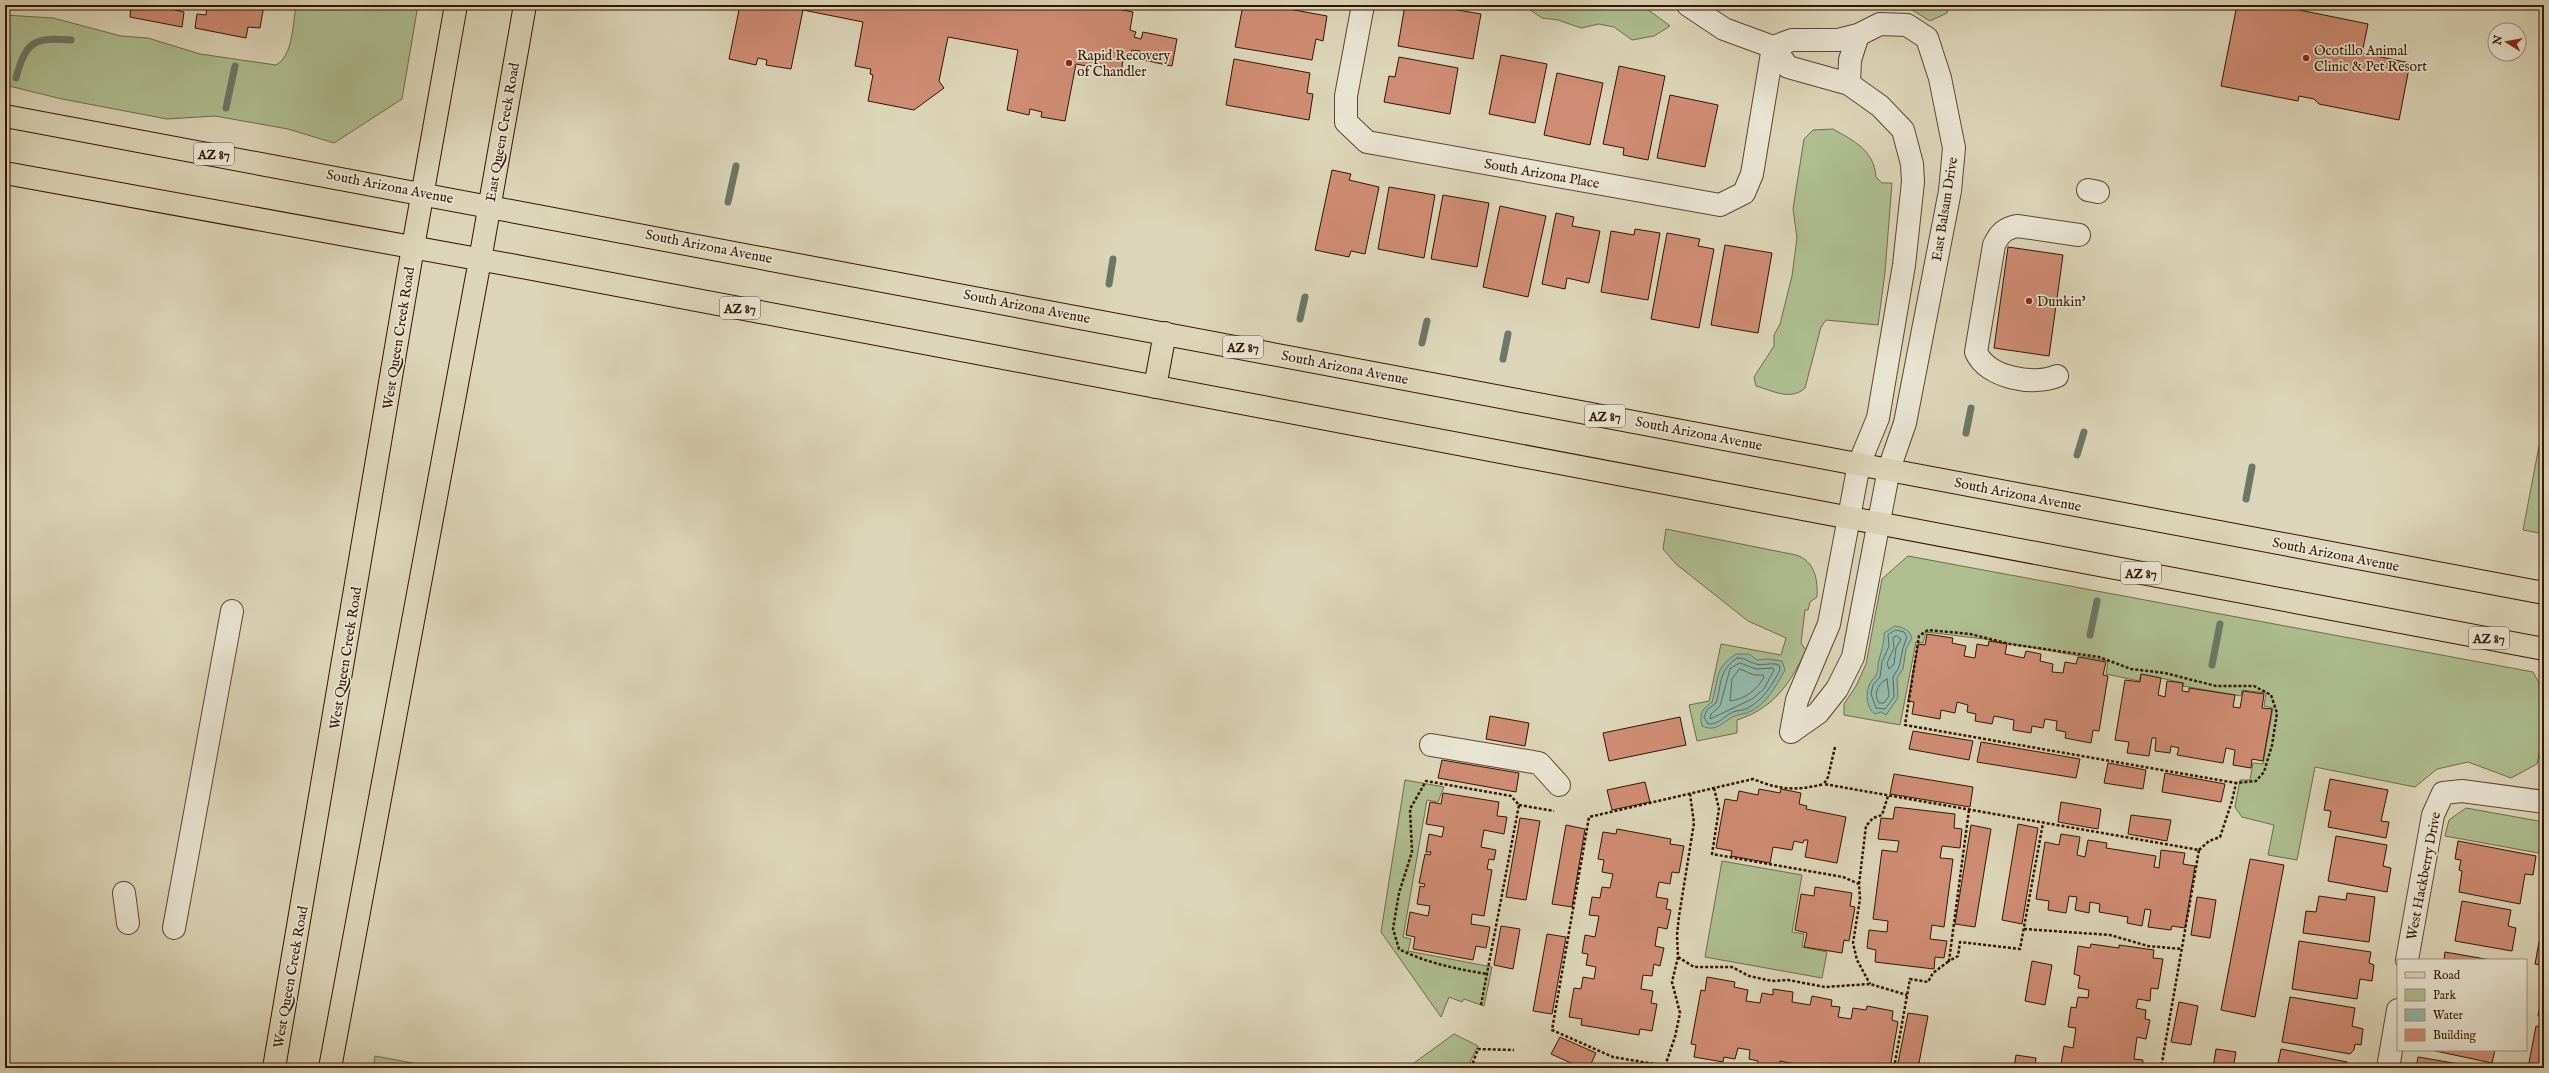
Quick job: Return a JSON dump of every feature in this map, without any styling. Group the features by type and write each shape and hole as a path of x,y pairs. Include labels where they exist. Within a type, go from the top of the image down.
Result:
{"main road":[{"path":"413,248 456,5"},
{"name":"East Queen Creek Road","path":"480,260 525,5"},
{"name":"South Arizona Avenue","path":"5,116 422,192 2544,593"},
{"name":"AZ 87","path":"5,173 480,260 2544,649"},
{"name":"West Queen Creek Road","path":"274,1068 413,248"},
{"path":"330,1068 480,260"},
{"path":"1155,387 1165,333"}],"street":[{"name":"South Arizona Place","path":"1363,5 1346,96 1346,122 1367,142 1720,205 1744,193 1752,174 1773,47"},
{"path":"1688,5 1724,30 1773,47 1788,67 1849,84 1880,106 1903,130 1912,164 1913,182 1904,265 1878,418 1859,464 1829,624 1859,631"},
{"name":"East Balsam Drive","path":"1773,47 1792,40 1820,42 1858,35 1880,24 1907,25 1927,38 1940,78 1954,148 1950,191 1904,423 1889,469 1853,657 1837,689 1818,713 1791,732 1797,700 1829,624"},
{"path":"1849,84 1850,60 1858,35"},
{"path":"2057,376 2045,381 2014,377 1989,369 1980,361 1976,352 1994,246 2000,233 2007,228 2017,226 2079,235"},
{"path":"174,928 232,611"},
{"path":"1431,745 1539,763 1559,784"},
{"name":"West Hackberry Drive","path":"2407,959 2433,815 2442,793 2462,791 2544,802"},
{"path":"124,893 128,923"},
{"path":"2388,1068 2397,1016"}],"path":[{"path":"1928,630 1970,634 2010,644 2099,657 2131,669 2165,673 2216,686 2254,686 2271,694 2277,713 2272,745 2264,772 2256,781 2236,783 1905,725 1919,636 1928,630"},
{"path":"1824,784 1828,777 1835,747"},
{"path":"1678,1068 1613,1057 1552,1030 1589,817 1753,779 1774,788 1802,790 1824,784 2199,850"},
{"path":"1487,974 1413,956 1399,949 1393,929 1399,893 1412,852 1410,809 1426,781 1511,796 1519,805 1554,811"},
{"path":"2161,1068 2199,850 2209,841 2220,837 2232,801 2236,783"},
{"path":"1714,788 1719,808 1712,854 1843,877 1859,884"},
{"path":"1665,1066 1676,1037 1680,1013 1672,982 1678,957 1677,935 1679,916 1694,823 1690,794"},
{"path":"1870,984 1857,960 1853,943 1860,899 1859,884 1866,826 1873,818 1882,814 1888,796"},
{"path":"1481,1005 1519,805"},
{"path":"1949,961 1969,810"},
{"path":"1894,1068 1910,979 1928,982 1933,973 1958,956 1960,942 2020,949 2043,823"},
{"path":"2024,929 2110,935 2148,946 2182,949"},
{"path":"1678,957 1694,967 1732,967 1750,976 1772,981 1788,980 1825,987 1870,984 1907,995"},
{"path":"1471,1068 1478,1049 1514,1050"}],"green space":[{"path":"296,5 418,5 402,99 334,143 288,129 215,116 167,119 62,99 5,85 5,15 53,18 121,36 148,38 200,54 276,65 282,61 289,47"},
{"path":"1527,5 1642,5 1670,26 1654,36 1632,40 1614,27 1599,24 1581,28 1558,20 1542,18 1529,9"},
{"path":"1892,5 1949,5 1947,13 1930,21 1909,8"},
{"path":"1833,129 1862,147 1871,160 1876,177 1882,183 1892,183 1885,272 1878,325 1826,320 1821,327 1805,388 1794,394 1782,394 1756,386 1754,377 1774,346 1774,335 1780,324 1792,276 1797,238 1793,209 1804,139 1813,130"},
{"path":"2544,420 2544,534 2523,530"},
{"path":"1666,529 1796,555 1807,562 1814,572 1817,584 1817,597 1810,602 1808,610 1805,610 1801,643 1806,650 1794,674 1771,702 1750,715 1737,720 1737,733 1697,741 1689,705 1709,701 1721,644 1781,655 1786,638 1748,621 1676,564 1663,549"},
{"path":"1908,556 2533,672 2544,692 2544,733 2537,764 2511,778 2468,762 2437,769 2415,787 2315,767 2297,860 2268,855 2274,825 2242,817 2235,807 2240,780 2250,780 2253,763 2263,764 2273,708 2264,706 2266,693 2242,690 2241,696 2183,686 2184,683 2141,674 2139,681 2106,674 2108,661 1984,639 1926,632 1923,643 1916,642 1900,725 1844,715 1844,704 1856,686 1866,664 1882,579"},
{"path":"1405,780 1444,787 1438,802 1427,800 1403,937 1411,939 1408,951 1492,967 1484,1006 1464,999 1462,1002 1449,997 1441,1017 1381,932"},
{"path":"2466,808 2544,822 2544,854 2445,836 2449,820"},
{"path":"1722,861 1802,875 1792,932 1804,934 1802,947 1827,952 1822,978 1705,957"},
{"path":"1454,1034 1478,1046 1467,1068 1407,1068"},
{"path":"375,1056 439,1068 373,1068"}],"water":[{"path":"1895,626 1906,629 1912,638 1906,649 1903,669 1897,678 1898,698 1886,715 1881,712 1875,714 1872,712 1867,700 1869,686 1876,676 1884,633"},
{"path":"1736,654 1749,654 1757,660 1767,659 1782,661 1785,670 1770,695 1760,706 1747,713 1731,718 1720,726 1707,728 1702,726 1701,715 1706,707 1712,702 1718,675 1724,664"}],"building":[{"path":"87,5 108,5 108,8"},
{"path":"120,5 176,5 175,10 184,12 182,27 130,17 131,7"},
{"path":"207,5 264,5 260,28 248,27 246,38 195,28 197,14 206,15"},
{"name":"Rapid Recovery of Chandler","path":"740,5 1098,5 1133,12 1130,30 1136,32 1134,37 1141,39 1143,32 1177,39 1172,66 1138,59 1140,51 1132,50 1130,56 1124,55 1121,72 1076,64 1065,121 1041,117 1042,112 1030,109 1029,115 1007,110 1018,50 948,37 939,81 944,88 914,110 868,101 873,75 870,74 871,69 855,66 863,22 803,10 791,69 766,65 767,60 758,58 756,65 729,59"},
{"path":"1243,5 1267,5 1327,16 1323,41 1316,39 1312,60 1235,47"},
{"path":"1405,5 1429,5 1481,14 1473,59 1398,46"},
{"name":"Ocotillo Animal Clinic & Pet Resort","path":"2237,5 2275,5 2368,24 2362,53 2410,63 2399,120 2319,104 2314,99 2299,96 2298,101 2221,86"},
{"path":"1501,55 1547,64 1535,123 1489,114"},
{"path":"1399,57 1458,68 1450,114 1384,102 1389,76 1395,77"},
{"path":"1234,59 1310,73 1307,93 1313,94 1309,120 1226,105"},
{"path":"1619,66 1665,76 1648,160 1623,155 1624,148 1603,144"},
{"path":"1557,73 1603,83 1590,145 1544,135"},
{"path":"1670,95 1718,105 1705,167 1657,158"},
{"path":"1332,170 1351,174 1349,180 1379,187 1365,254 1351,251 1349,257 1315,250"},
{"path":"1389,187 1435,195 1424,258 1378,249"},
{"path":"1443,195 1489,203 1477,267 1431,259"},
{"path":"1500,206 1546,216 1528,297 1483,287"},
{"path":"1556,213 1574,217 1572,226 1600,231 1589,283 1567,278 1565,289 1542,284"},
{"path":"1635,229 1660,233 1648,300 1601,292 1611,231 1634,235"},
{"path":"1667,233 1700,239 1698,246 1714,249 1699,328 1651,319"},
{"path":"1725,245 1772,253 1758,333 1711,325"},
{"name":"Dunkin'","path":"2008,247 2063,255 2049,356 1994,348"},
{"path":"1927,634 1953,638 1952,643 1966,646 1964,656 1975,658 1977,644 1988,646 1989,641 2007,644 2005,654 2024,658 2026,651 2041,654 2040,661 2053,664 2052,672 2063,673 2065,662 2076,664 2078,657 2106,662 2103,675 2108,676 2099,731 2093,730 2091,743 2065,738 2066,732 2056,730 2057,721 2045,719 2043,728 2032,726 2031,733 2013,730 2014,720 1994,716 1992,724 1975,721 1976,714 1967,712 1968,705 1957,702 1955,713 1941,710 1940,719 1912,714 1914,702 1908,701 1918,644 1925,645"},
{"path":"2141,674 2161,678 2158,695 2165,697 2167,681 2183,683 2182,691 2189,692 2189,688 2235,695 2233,707 2240,708 2243,691 2264,694 2262,708 2272,709 2263,761 2252,759 2251,768 2233,765 2235,750 2226,748 2223,763 2177,755 2179,748 2171,746 2170,753 2155,751 2156,738 2152,738 2149,756 2127,753 2129,742 2115,740 2125,680 2140,682"},
{"path":"1490,716 1529,723 1525,746 1486,739"},
{"path":"1680,717 1686,745 1609,761 1603,733"},
{"path":"1913,731 1973,741 1969,760 1909,749"},
{"path":"1981,742 2080,759 2076,778 1977,762"},
{"path":"1442,760 1519,773 1516,792 1438,778"},
{"path":"2108,763 2146,770 2143,789 2104,783"},
{"path":"2165,773 2225,784 2221,802 2162,792"},
{"path":"1894,774 1973,787 1970,807 1890,794"},
{"path":"2330,779 2388,790 2381,821 2389,822 2386,838 2328,827 2331,811 2324,810"},
{"path":"1645,782 1650,802 1612,810 1607,790"},
{"path":"1759,789 1780,793 1781,789 1801,793 1799,804 1807,806 1806,809 1846,817 1837,863 1805,857 1808,840 1804,840 1803,843 1794,841 1792,850 1773,847 1770,863 1731,856 1732,851 1716,848 1725,799 1737,801 1739,791 1758,795"},
{"path":"1443,793 1499,802 1497,816 1507,817 1504,834 1484,830 1481,847 1496,850 1494,860 1489,859 1487,869 1492,870 1484,916 1472,914 1471,924 1490,927 1486,948 1476,946 1473,960 1413,949 1415,937 1406,935 1410,912 1428,916 1430,906 1417,904 1420,886 1424,887 1425,884 1419,883 1425,854 1430,855 1431,852 1426,852 1429,834 1442,837 1444,827 1426,824 1430,802 1441,804"},
{"path":"2061,802 2101,809 2098,829 2058,822"},
{"path":"1895,807 1955,814 1954,828 1962,829 1960,848 1942,846 1940,858 1953,859 1944,927 1932,925 1930,939 1947,941 1944,958 1935,957 1934,969 1875,962 1876,950 1867,948 1869,930 1887,932 1888,921 1873,919 1882,850 1897,852 1899,841 1878,839 1881,818 1893,819"},
{"path":"2131,815 2171,820 2167,841 2128,834"},
{"path":"1520,818 1540,821 1526,900 1506,897"},
{"path":"2018,824 2038,828 2022,924 2002,920"},
{"path":"1566,825 1585,829 1572,907 1552,904"},
{"path":"1971,825 1991,829 1975,927 1955,924"},
{"path":"1617,829 1671,839 1670,844 1684,846 1679,873 1672,872 1670,884 1659,882 1656,897 1668,899 1666,909 1671,910 1667,929 1658,927 1655,946 1664,948 1660,966 1654,964 1652,976 1643,975 1641,989 1653,991 1651,1003 1657,1004 1652,1031 1640,1029 1639,1035 1581,1025 1582,1019 1569,1017 1574,988 1581,989 1583,977 1594,979 1596,967 1586,965 1588,954 1582,953 1585,935 1595,937 1599,916 1589,915 1592,897 1600,898 1602,887 1610,888 1613,874 1602,872 1604,860 1598,859 1603,832 1616,834"},
{"path":"2061,834 2080,837 2077,855 2085,857 2088,840 2107,843 2106,848 2156,856 2154,867 2159,868 2161,850 2185,853 2183,864 2195,866 2185,928 2172,926 2171,930 2148,927 2151,910 2145,909 2142,926 2127,923 2128,917 2099,912 2100,904 2090,902 2089,913 2075,910 2077,897 2069,896 2066,913 2048,910 2049,901 2036,899 2045,842 2059,845"},
{"path":"2336,836 2387,845 2383,866 2391,868 2387,892 2328,881"},
{"path":"2458,841 2536,856 2533,875 2525,874 2520,904 2459,892 2462,871 2459,870 2461,860 2455,859"},
{"path":"2250,859 2284,865 2255,1017 2221,1010"},
{"path":"1815,887 1852,893 1850,906 1855,907 1849,941 1844,940 1842,953 1804,947 1807,933 1795,930 1801,894 1814,896"},
{"path":"2347,893 2375,897 2369,942 2303,933 2306,911 2316,912 2319,896 2346,900"},
{"path":"2197,897 2216,900 2210,938 2191,935"},
{"path":"2462,901 2511,910 2508,926 2516,928 2512,951 2455,941"},
{"path":"1501,926 1520,929 1513,969 1494,965"},
{"path":"1547,934 1566,937 1552,1014 1533,1011"},
{"path":"2299,941 2371,952 2369,963 2374,965 2372,981 2360,979 2357,999 2292,989"},
{"path":"2539,942 2544,943 2544,966 2535,964"},
{"path":"2091,944 2119,948 2119,945 2154,950 2153,958 2163,959 2158,989 2151,988 2150,1001 2138,999 2136,1008 2146,1010 2145,1019 2150,1020 2146,1039 2137,1037 2134,1059 2143,1060 2142,1068 2067,1068 2068,1064 2061,1064 2064,1046 2073,1048 2076,1028 2068,1027 2071,1007 2076,1008 2078,997 2088,998 2089,990 2078,988 2080,976 2074,974 2078,946 2090,948"},
{"path":"2445,952 2485,959 2444,959"},
{"path":"2032,961 2052,965 2045,1005 2025,1001"},
{"path":"1707,977 1735,982 1734,987 1748,990 1746,1001 1760,1003 1762,993 1773,995 1773,989 1793,992 1792,1002 1810,1005 1812,996 1832,1000 1831,1006 1840,1007 1838,1017 1851,1019 1853,1008 1866,1010 1867,1006 1893,1011 1892,1020 1898,1022 1890,1068 1844,1068 1844,1065 1830,1063 1829,1068 1799,1068 1800,1065 1780,1061 1779,1068 1769,1068 1757,1066 1758,1061 1749,1059 1750,1050 1738,1048 1735,1059 1724,1057 1723,1062 1694,1057 1696,1045 1691,1044 1701,990 1705,991"},
{"path":"2544,985 2544,1017 2538,1016"},
{"path":"2290,997 2355,1008 2352,1026 2363,1029 2361,1045 2355,1044 2354,1050 2350,1054 2282,1042"},
{"path":"2179,1002 2198,1006 2191,1045 2171,1042"},
{"path":"1908,1013 1928,1016 1918,1068 1897,1068"},
{"path":"2536,1026 2544,1028 2544,1068 2528,1068"},
{"path":"1560,1037 1596,1053 1589,1068 1582,1068 1551,1054"},
{"path":"2216,1049 2236,1052 2233,1068 2213,1068"},
{"path":"2281,1049 2347,1062 2346,1068 2277,1068"},
{"path":"2436,1051 2495,1051 2492,1063"},
{"path":"2016,1055 2036,1058 2035,1068 2014,1068"},
{"path":"2418,1057 2482,1068 2416,1068"}],"waterway":[{"path":"16,78 24,56 33,44 48,39 71,40"},
{"path":"226,108 235,66"},
{"path":"728,202 736,166"},
{"path":"1109,284 1113,259"},
{"path":"1300,319 1305,297"},
{"path":"1422,343 1427,321"},
{"path":"1503,359 1508,334"},
{"path":"1966,433 1971,408"},
{"path":"2077,455 2084,432"},
{"path":"2246,499 2252,467"},
{"path":"2090,635 2097,601"},
{"path":"2212,665 2220,624"}],"place":[{"name":"Ocotillo Animal Clinic & Pet Resort","path":"2306,58"},
{"name":"Rapid Recovery of Chandler","path":"1069,63"},
{"name":"Dunkin'","path":"2029,301"}]}
